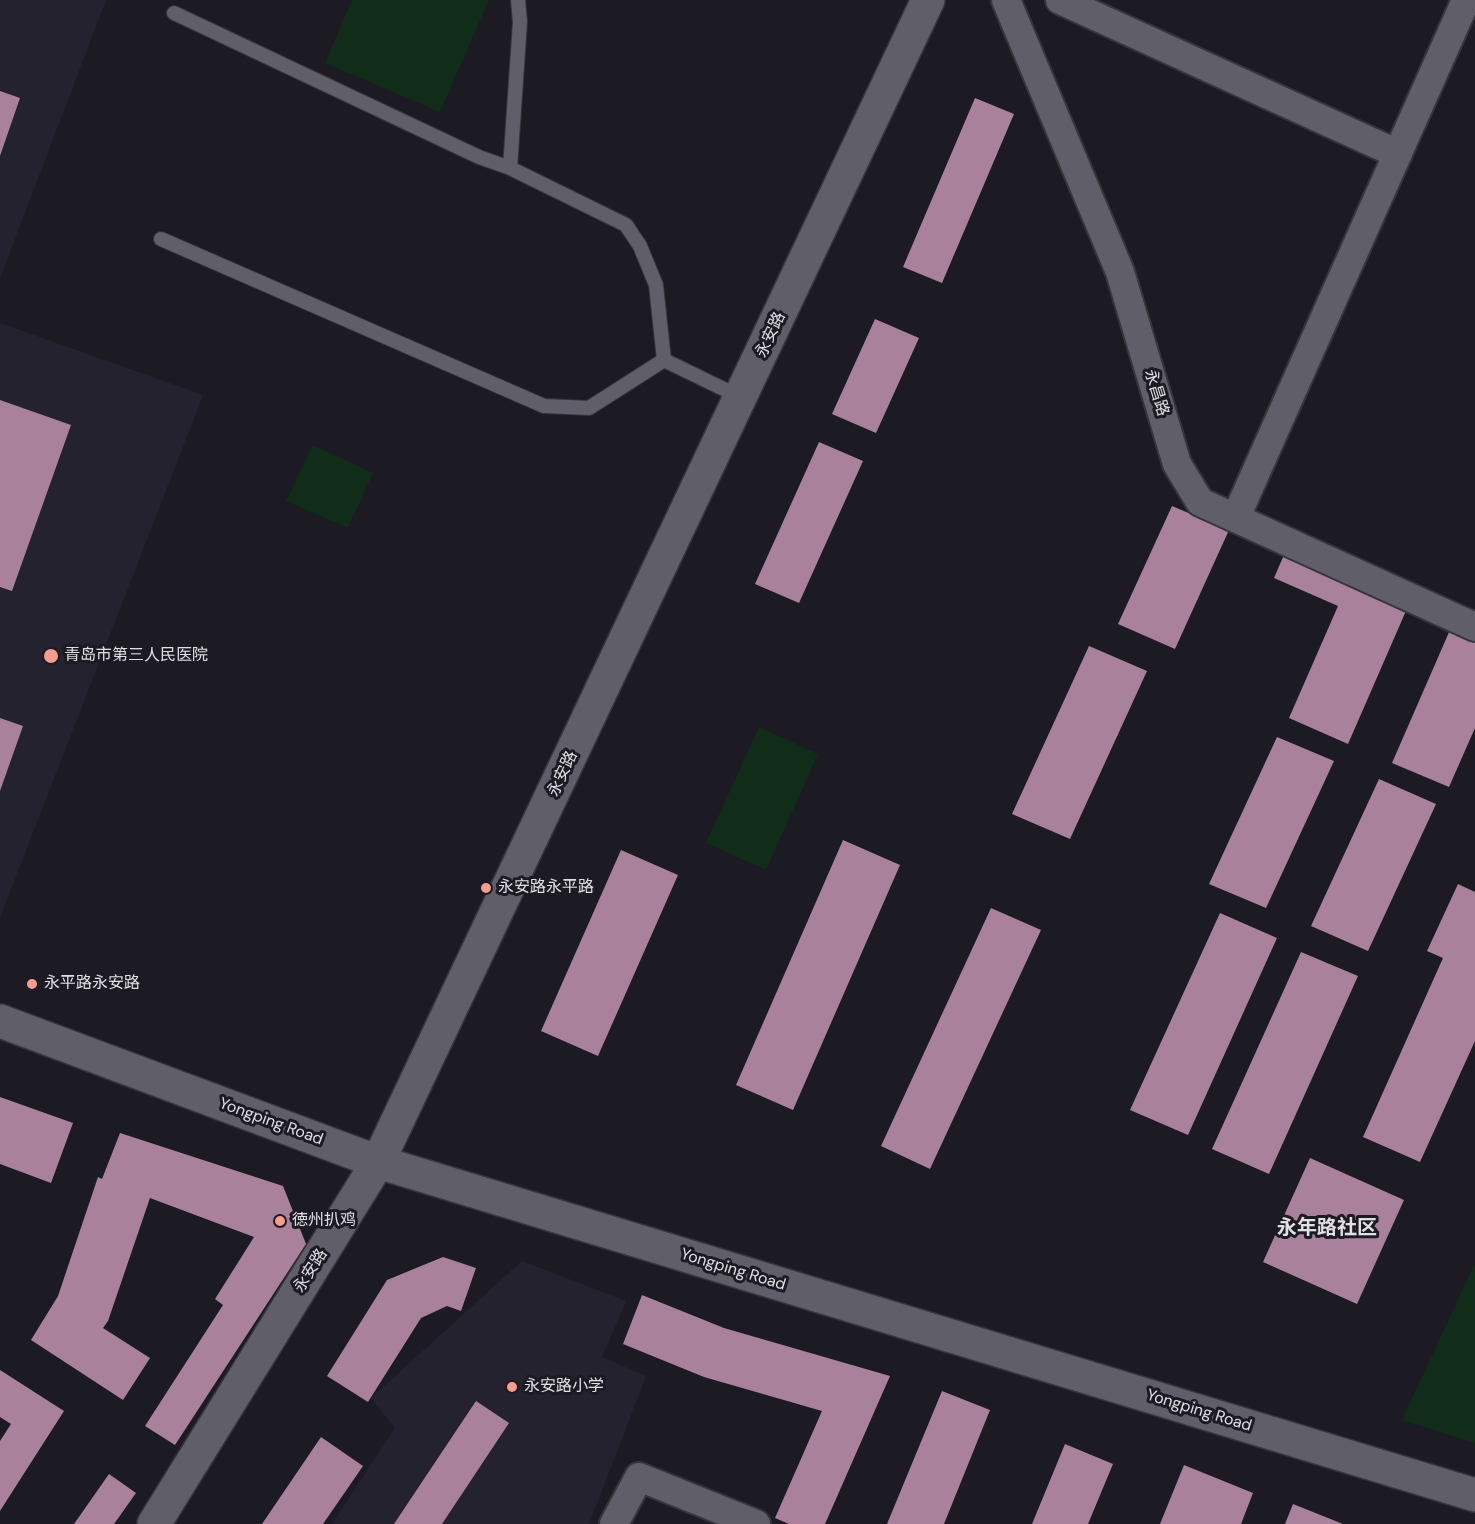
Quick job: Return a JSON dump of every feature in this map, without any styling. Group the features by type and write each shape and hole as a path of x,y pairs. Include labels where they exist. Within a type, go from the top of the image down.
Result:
{"street":[{"name":"永安路","path":"154,1524 378,1162 742,398 928,0"},
{"name":"永昌路","path":"1006,0 1120,272 1177,464 1200,502 1475,627"},
{"path":"1060,0 1398,154"},
{"path":"1236,518 1466,0"},
{"name":"Yongping Road","path":"0,1021 378,1162 1475,1495"},
{"path":"614,1524 639,1477 756,1524"}],"lane":[{"path":"510,168 520,22 518,0"},
{"path":"174,13 479,157 510,168 626,225 640,246 656,285 664,360"},
{"path":"161,239 544,406 589,408 664,360"},
{"path":"664,360 742,398"}],"shaded area":[{"path":"0,0 106,0 0,278"},
{"name":"青岛市第三人民医院","path":"0,323 203,395 0,917"},
{"name":"永安路小学","path":"522,1261 626,1301 602,1357 646,1376 589,1524 332,1524 395,1428 371,1398"}],"green space":[{"path":"352,0 489,0 440,112 325,63"},
{"path":"313,445 373,473 348,528 286,501"},
{"path":"759,727 818,754 766,870 706,843"},
{"path":"1475,1263 1475,1443 1402,1420"}],"building":[{"path":"0,91 20,98 0,156"},
{"path":"975,98 1014,114 942,283 903,267"},
{"path":"875,319 919,338 876,433 832,414"},
{"path":"0,400 71,425 12,591 0,587"},
{"path":"819,442 863,461 799,603 755,584"},
{"path":"1172,506 1229,530 1175,649 1118,624"},
{"path":"1286,550 1409,604 1348,744 1289,718 1338,606 1274,578"},
{"path":"1453,623 1475,633 1475,728 1449,787 1392,763"},
{"path":"1089,646 1147,671 1070,839 1012,814"},
{"path":"0,718 23,726 0,791"},
{"path":"1277,737 1334,761 1266,908 1209,884"},
{"path":"1379,779 1436,804 1368,951 1311,926"},
{"path":"843,840 900,865 793,1110 736,1085"},
{"path":"621,850 678,875 598,1056 541,1031"},
{"path":"1458,884 1475,892 1475,1041 1420,1162 1363,1137 1443,958 1427,951"},
{"path":"991,908 1041,930 930,1169 881,1146"},
{"path":"1220,913 1277,938 1188,1135 1130,1110"},
{"path":"1301,952 1358,976 1269,1174 1212,1149"},
{"path":"0,1097 73,1123 51,1183 0,1164"},
{"path":"120,1133 283,1186 306,1244 175,1445 145,1426 223,1305 215,1299 254,1237 150,1198 108,1321 103,1328 150,1358 123,1400 31,1340 58,1296 98,1177 102,1179"},
{"path":"1310,1158 1404,1200 1357,1304 1263,1262"},
{"path":"443,1257 476,1268 461,1311 447,1306 421,1318 368,1402 327,1376 387,1280"},
{"path":"642,1295 724,1328 890,1376 825,1524 789,1524 775,1518 822,1411 704,1377 623,1344"},
{"path":"0,1370 64,1411 0,1511 0,1441 11,1424 0,1417"},
{"path":"942,1391 990,1410 944,1524 887,1524"},
{"path":"476,1401 509,1423 442,1524 394,1524"},
{"path":"321,1437 363,1466 323,1524 262,1524"},
{"path":"1065,1444 1113,1464 1088,1524 1032,1524"},
{"path":"1184,1465 1253,1493 1241,1524 1160,1524"},
{"path":"109,1474 136,1493 114,1524 74,1524"},
{"path":"1293,1504 1343,1524 1285,1524"}],"place":[{"name":"青岛市第三人民医院","path":"51,656"},
{"name":"永安路永平路","path":"486,888"},
{"name":"永平路永安路","path":"32,984"},
{"name":"徳州扒鸡","path":"280,1221"},
{"name":"永安路小学","path":"512,1387"}],"district":[{"name":"永年路社区","path":"1327,1229"}]}
